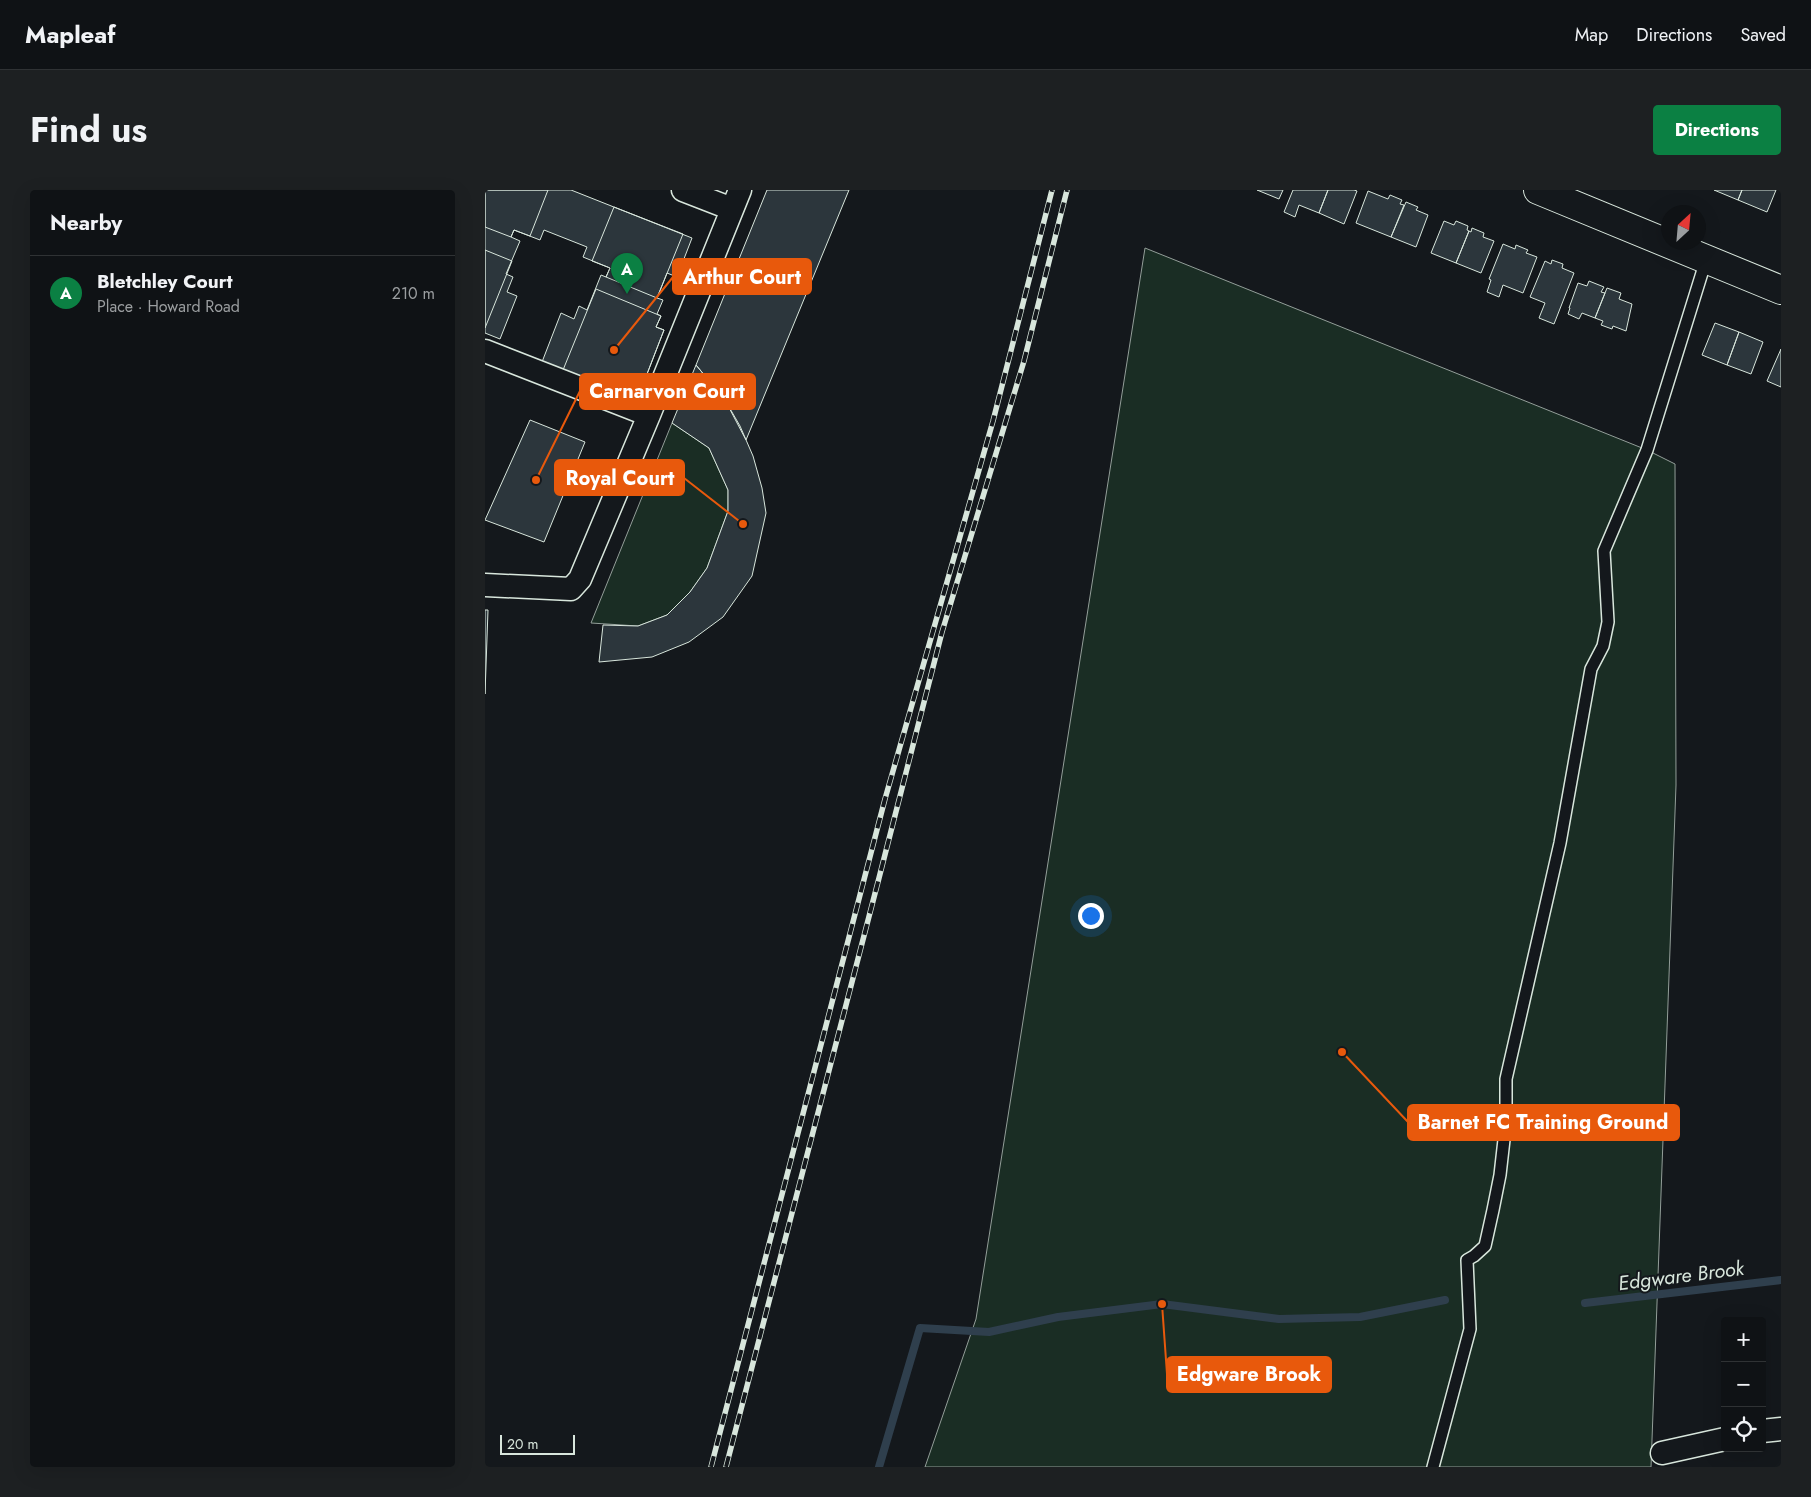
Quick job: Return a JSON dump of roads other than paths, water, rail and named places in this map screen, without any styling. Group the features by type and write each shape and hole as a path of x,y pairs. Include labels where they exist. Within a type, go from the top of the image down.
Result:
{"main road":[{"path":"1538,190 1781,290"}],"street":[{"path":"485,585 571,589 580,579 649,415 736,199 683,190"},
{"path":"485,351 649,415"},
{"path":"1766,1431 1781,1429"},
{"path":"1661,1453 1721,1440"}],"lane":[{"path":"1433,1467 1470,1328 1467,1260 1485,1246 1493,1210 1507,1122 1506,1079 1560,843 1591,669 1603,646 1608,622 1604,551 1647,450 1706,260"}],"waterway":[{"name":"Edgware Brook","path":"1585,1303 1781,1280"},
{"name":"Edgware Brook","path":"879,1467 920,1328 989,1332 1058,1317 1162,1304 1279,1319 1360,1317 1445,1300"}],"railway":[{"path":"711,1467 885,799 993,421 1052,190"},
{"path":"726,1467 942,632 1024,361 1067,190"}],"place":[{"name":"Bletchley Court","path":"627,294"},
{"name":"Arthur Court","path":"614,350"},
{"name":"Carnarvon Court","path":"536,480"},
{"name":"Royal Court","path":"743,524"},
{"name":"Barnet FC Training Ground","path":"1342,1052"},
{"name":"Edgware Brook","path":"1162,1304"}]}
